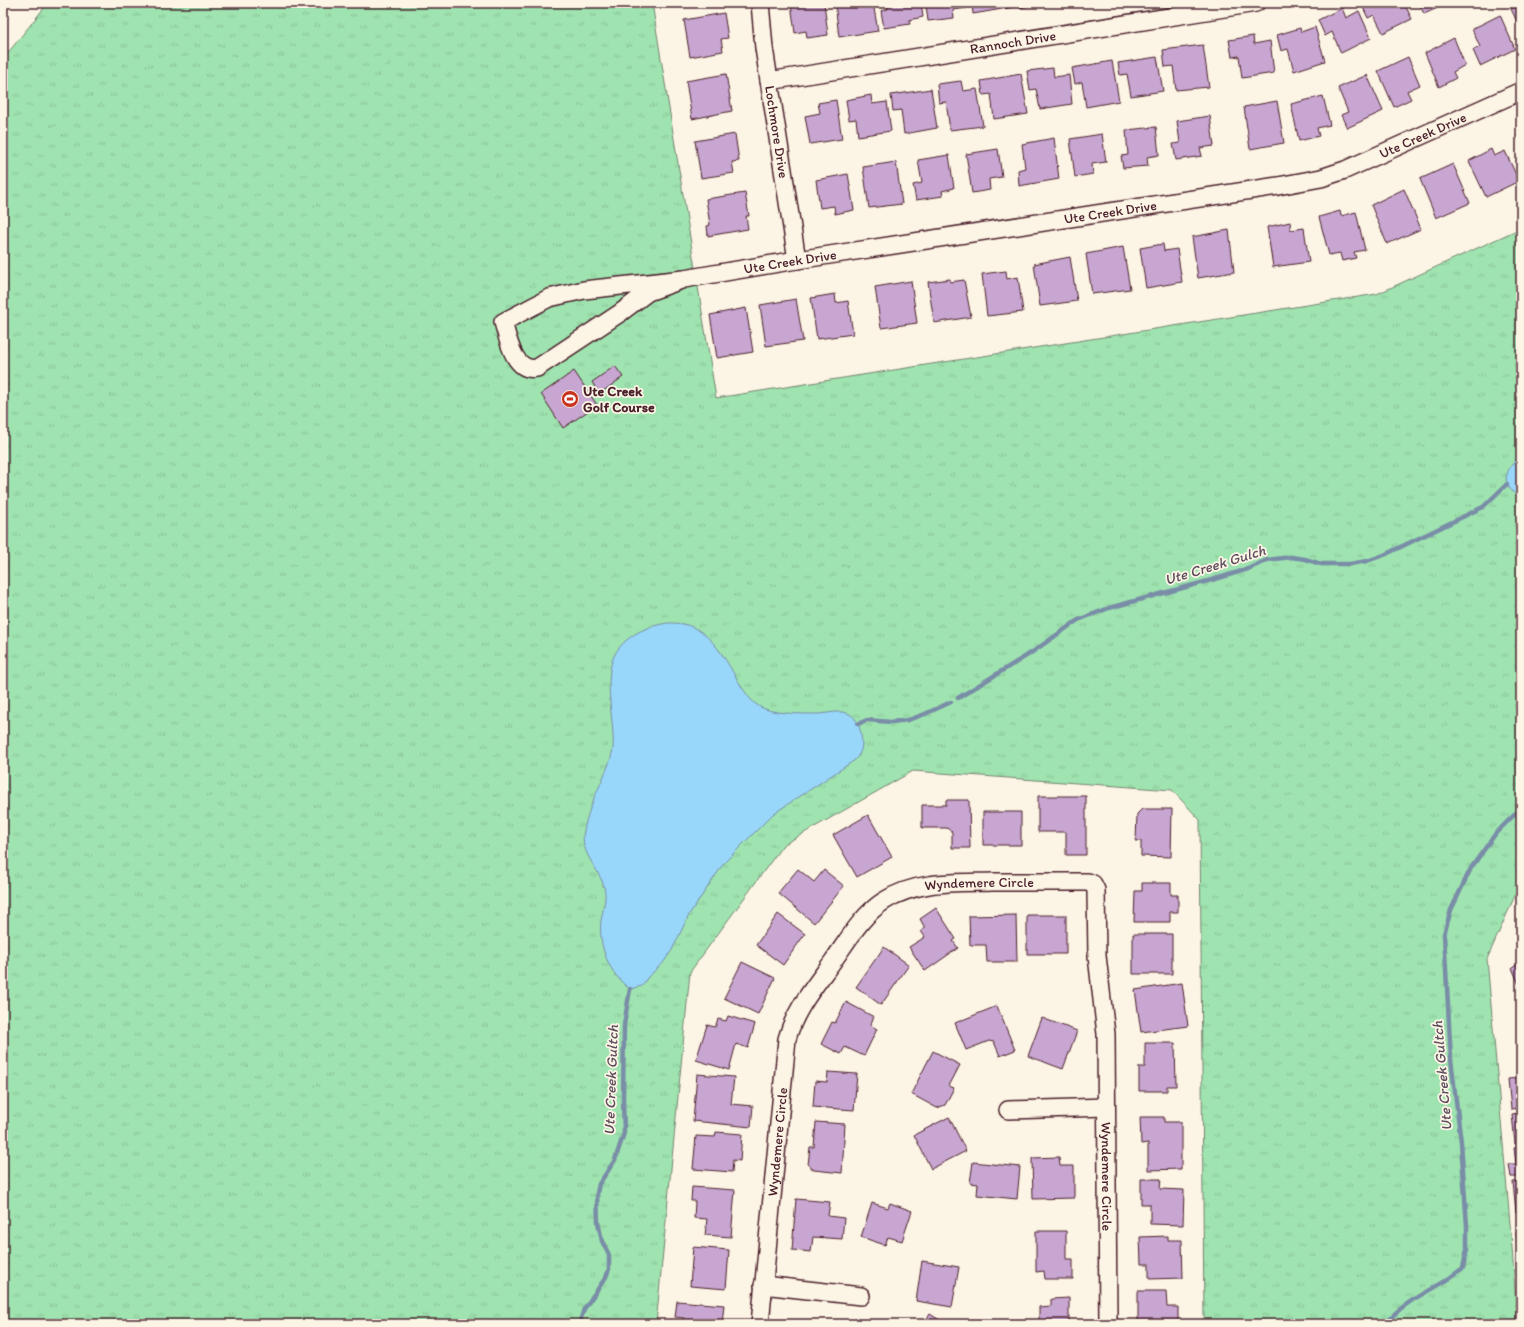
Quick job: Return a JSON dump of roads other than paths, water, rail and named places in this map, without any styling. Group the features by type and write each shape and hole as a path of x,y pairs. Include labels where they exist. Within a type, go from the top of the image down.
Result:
{"street":[{"name":"Lochmore Drive","path":"760,3 764,48 797,260"},
{"name":"Rannoch Drive","path":"769,81 1256,3"},
{"name":"Ute Creek Drive","path":"684,279 648,292 620,313 537,368 528,369 523,366 514,355 503,322 549,298 584,290 684,279 1321,178 1356,166 1521,91"},
{"name":"Wyndemere Circle","path":"760,1324 787,1039 798,1010 866,915 883,901 894,895 914,887 934,883 1049,881 1088,882 1093,884 1097,897 1097,956 1106,1034 1108,1324"},
{"path":"1008,1110 1106,1107"},
{"path":"763,1285 861,1296"}],"water":[{"path":"1521,455 1521,498 1509,487 1506,477 1511,466"},
{"path":"668,623 693,627 710,640 723,656 747,695 757,705 771,711 784,713 821,714 840,712 850,714 859,725 862,745 861,751 855,760 773,814 724,863 690,913 672,950 663,963 647,978 642,986 630,989 616,976 606,959 601,940 601,920 605,891 602,880 584,846 583,839 590,807 609,762 613,748 609,687 611,664 620,647 631,637 652,626"}],"waterway":[{"name":"Ute Creek Gulch","path":"958,698 1031,653 1078,620 1109,608 1248,569 1267,560 1291,557 1305,559 1321,564 1350,564 1367,561 1384,555 1483,507 1507,484"},
{"name":"Ute Creek Gulch","path":"858,724 867,720 891,722 908,720 951,702"},
{"name":"Ute Creek Gultch","path":"1384,1324 1400,1309 1414,1299 1448,1279 1463,1268 1467,1249 1467,1226 1461,1142 1451,1059 1444,934 1451,910 1471,868 1496,833 1521,808"},
{"name":"Ute Creek Gultch","path":"579,1324 584,1309 606,1277 609,1269 609,1255 602,1241 598,1222 597,1193 599,1184 615,1160 624,1133 624,1025 630,989"}],"place":[{"name":"Ute Creek Golf Course","path":"570,399"}]}
